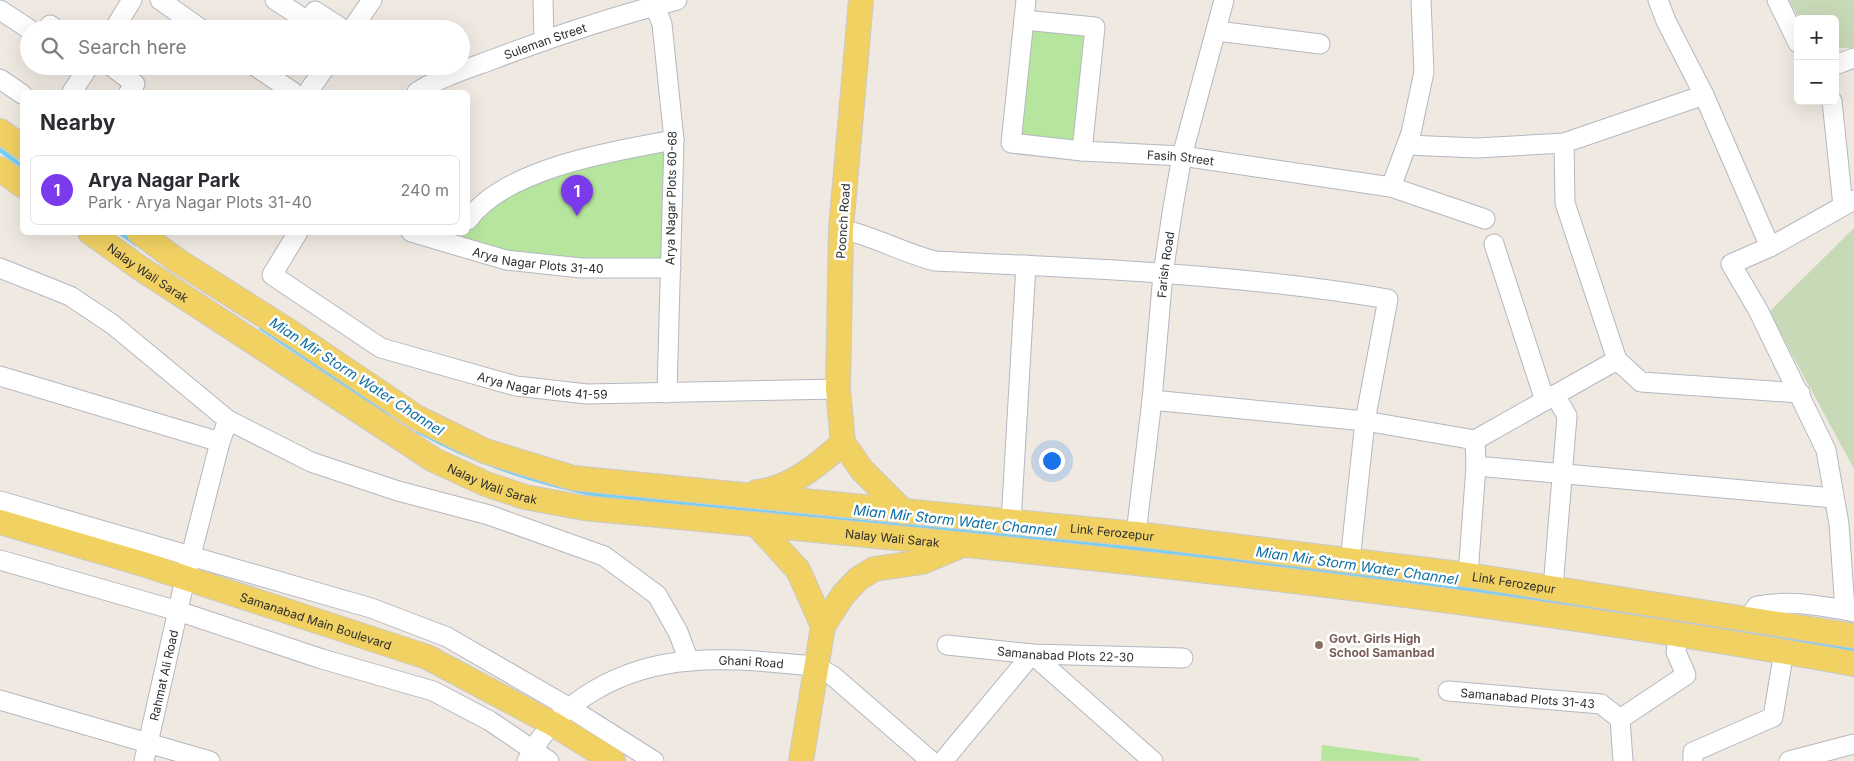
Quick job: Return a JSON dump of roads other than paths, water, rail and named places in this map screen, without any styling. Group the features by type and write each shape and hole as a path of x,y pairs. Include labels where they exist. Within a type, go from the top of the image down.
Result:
{"main road":[{"name":"Poonch Road","path":"861,0 841,229 838,389 843,442 862,470 904,512"},
{"path":"0,131 20,146"},
{"path":"0,169 20,184"},
{"name":"Nalay Wali Sarak","path":"94,235 137,266 434,460 486,484 525,497 584,508 964,545"},
{"path":"137,266 146,238"},
{"name":"Nalay Wali Sarak","path":"146,238 416,417 485,451 572,478 739,493 904,512"},
{"path":"739,493 767,491 795,479 820,463 843,442"},
{"name":"Link Ferozepur","path":"904,512 1136,534 1460,574 1854,636"},
{"name":"Samanabad Main Boulevard","path":"0,522 436,672 588,761"},
{"path":"756,524 798,570 822,626"},
{"name":"Samanabad Main Boulevard","path":"0,538 184,584"},
{"path":"801,761 822,626 853,584 874,569 922,562 964,545 1446,599 1784,651 1854,664"},
{"path":"1446,599 1460,574"},
{"name":"Samanabad Main Boulevard","path":"546,735 613,761"}],"street":[{"path":"120,20 132,0"},
{"path":"160,0 189,20"},
{"path":"275,0 306,20"},
{"path":"358,20 372,0"},
{"path":"543,0 544,41"},
{"name":"Suleman Street","path":"470,68 544,41 677,0"},
{"name":"Fasih Street","path":"1026,0 1011,143 1082,151 1182,156 1392,187 1485,219"},
{"name":"Farish Road","path":"1136,534 1152,400 1163,274 1182,156 1224,0"},
{"path":"1392,187 1407,145 1424,72 1421,0"},
{"path":"1658,0 1666,21 1704,95 1770,247"},
{"path":"1777,0 1794,35"},
{"name":"Arya Nagar Plots 60-68","path":"655,6 662,24 674,140 667,393"},
{"path":"0,10 20,23"},
{"path":"310,20 315,11 329,20"},
{"path":"1024,20 1095,27 1082,151"},
{"path":"1217,31 1320,44"},
{"path":"1839,64 1854,58"},
{"path":"73,90 83,75"},
{"path":"123,75 135,84 131,90"},
{"path":"268,75 290,90"},
{"path":"309,90 320,75"},
{"name":"Suleman Street","path":"419,90 432,82 451,75"},
{"path":"0,79 20,93"},
{"path":"1407,145 1477,148 1564,143 1704,95"},
{"path":"1748,618 1757,606 1775,602 1806,603 1850,611 1839,524 1826,450 1800,393 1758,310 1731,264 1770,247 1848,203 1833,105"},
{"path":"470,218 484,202 505,188 537,173 615,151 674,140"},
{"path":"1564,143 1565,203 1617,360 1641,382 1800,393"},
{"path":"841,229 861,234 918,257 935,261 1163,274 1337,290 1388,299 1365,421 1350,561"},
{"name":"Arya Nagar Plots 41-59","path":"296,235 272,274 381,348 516,386 587,394 838,389"},
{"name":"Arya Nagar Plots 31-40","path":"430,235 456,239 506,260 581,268 670,268"},
{"path":"1494,244 1550,398 1566,416 1553,588"},
{"path":"1011,522 1026,265"},
{"path":"0,268 77,301 112,324 228,420 311,462 398,491 489,515 604,556 657,595 678,632 689,661"},
{"path":"1152,400 1365,421 1475,440 1617,360"},
{"path":"0,376 220,442"},
{"name":"Rahmat Ali Road","path":"145,752 184,584 220,442 228,420"},
{"path":"1460,574 1476,466 1475,440"},
{"path":"1476,466 1834,498"},
{"path":"0,501 184,584"},
{"path":"0,560 371,608 447,637 546,735 654,761"},
{"path":"1623,761 1620,719 1686,675 1676,652 1678,635"},
{"name":"Samanabad Plots 22-30","path":"947,645 1032,654 1183,658"},
{"path":"1693,761 1693,752 1772,717 1784,651"},
{"path":"943,761 1032,654 1153,761"},
{"name":"Ghani Road","path":"546,735 589,692 617,679 644,670 689,661 816,666"},
{"path":"816,666 832,676 931,761"},
{"name":"Samanabad Plots 31-43","path":"1448,691 1601,704 1620,719"},
{"path":"0,700 145,752 210,761"},
{"path":"546,735 549,761"},
{"path":"1789,761 1854,744"}],"waterway":[{"name":"Mian Mir Storm Water Channel","path":"0,150 20,165"},
{"name":"Mian Mir Storm Water Channel","path":"123,235 136,244"},
{"name":"Mian Mir Storm Water Channel","path":"261,328 390,414"},
{"name":"Mian Mir Storm Water Channel","path":"418,431 463,453 507,471 553,485 602,496 1194,555 1477,591 1854,650"}],"place":[{"name":"Arya Nagar Park","path":"577,216"},
{"name":"Govt. Girls High School Samanbad","path":"1319,645"}]}
